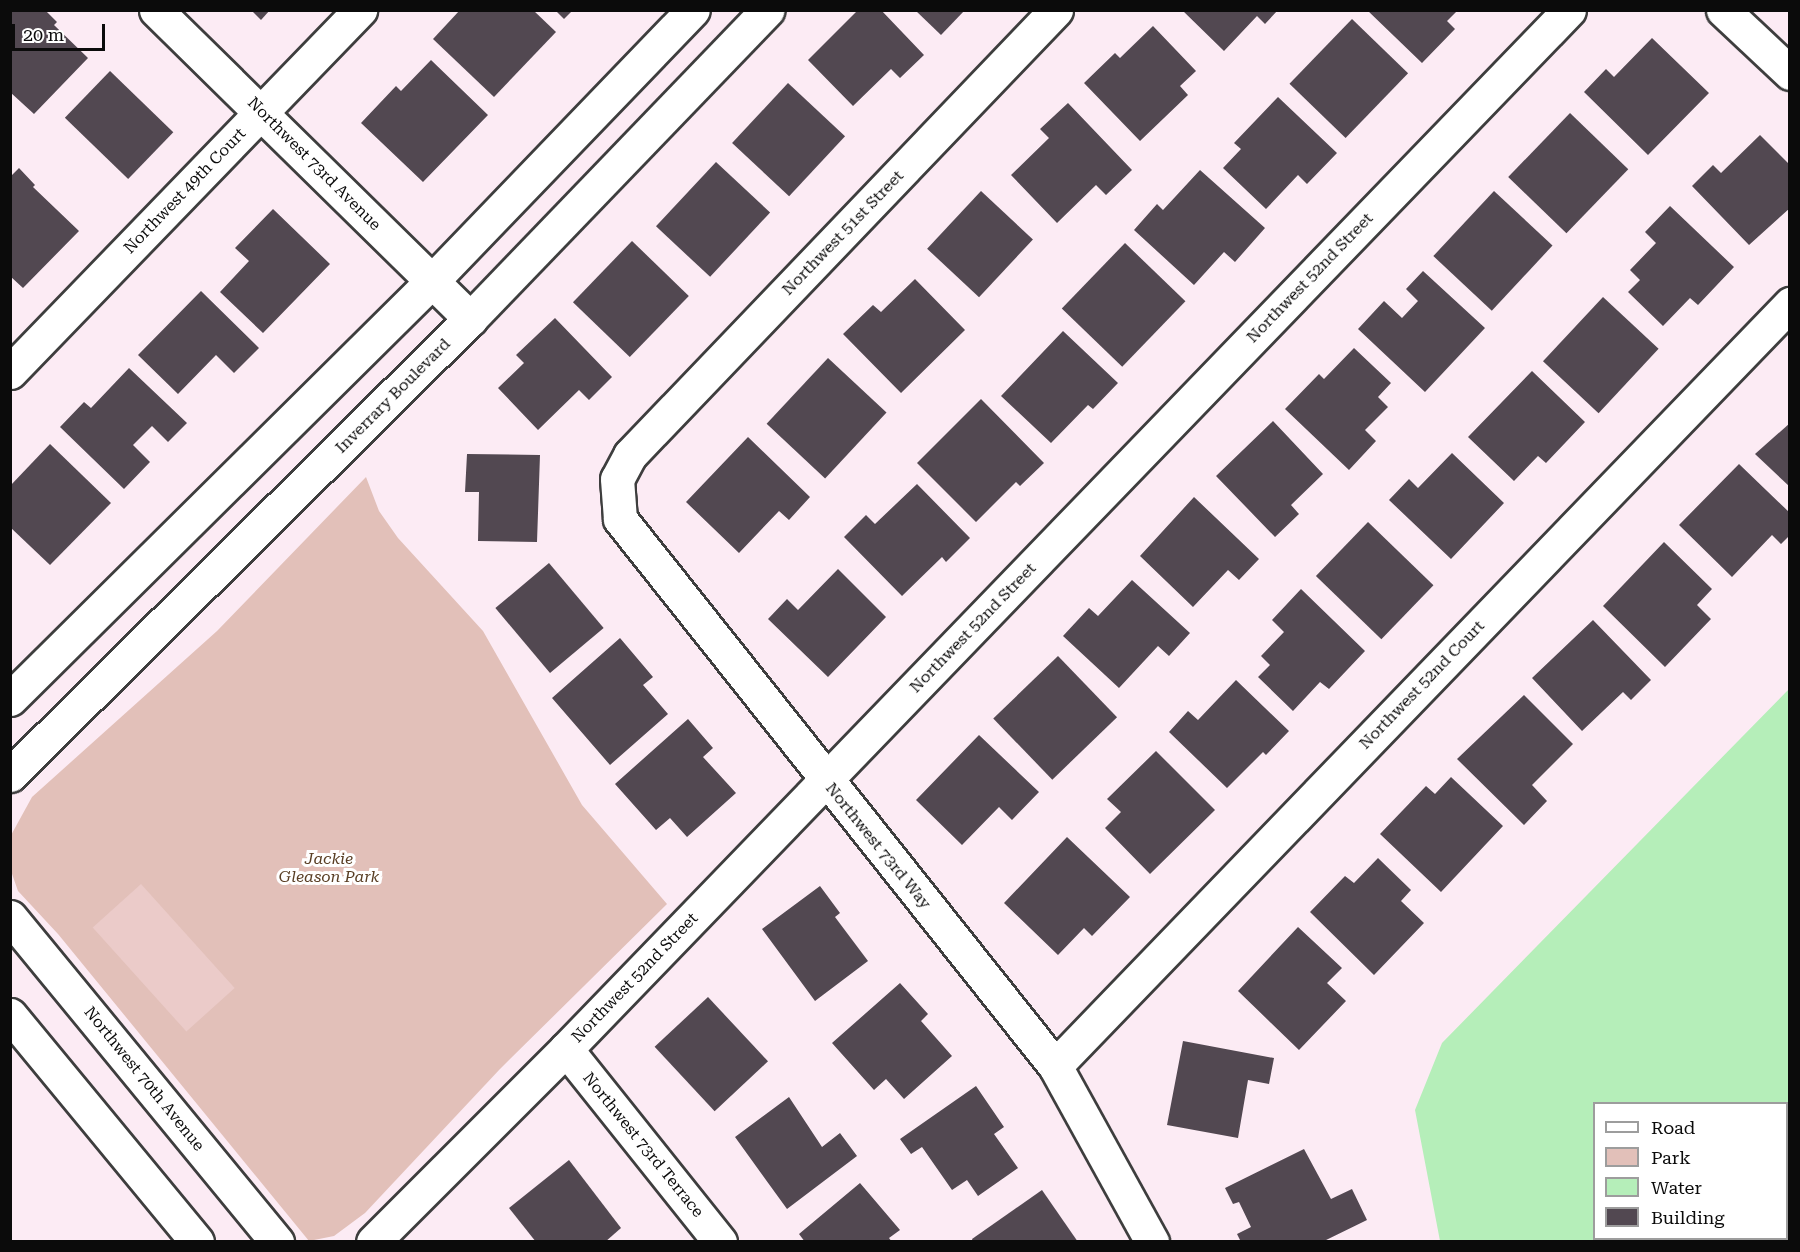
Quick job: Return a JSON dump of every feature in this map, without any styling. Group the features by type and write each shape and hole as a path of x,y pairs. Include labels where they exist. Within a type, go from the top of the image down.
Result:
{"street":[{"name":"Northwest 73rd Avenue","path":"156,10 470,319"},
{"name":"Northwest 49th Court","path":"10,372 360,10"},
{"path":"10,699 432,281 693,10"},
{"name":"Inverrary Boulevard","path":"10,775 470,319 767,10"},
{"name":"Northwest 51st Street","path":"630,455 1056,10"},
{"name":"Northwest 52nd Street","path":"373,1242 566,1049 1569,10"},
{"path":"1723,10 1790,73"},
{"name":"Northwest 52nd Court","path":"1054,1066 1790,304"},
{"name":"Northwest 73rd Way","path":"630,455 617,479 620,519 1054,1066 1152,1242"},
{"name":"Northwest 70th Avenue","path":"10,917 277,1242"},
{"path":"10,1015 197,1242"},
{"name":"Northwest 73rd Terrace","path":"566,1049 720,1242"}],"green space":[{"name":"Jackie Gleason Park","path":"366,477 379,511 398,538 483,631 582,805 667,904 500,1069 365,1213 334,1236 309,1241 58,934 18,891 11,871 10,837 32,797 217,631"}],"shaded area":[{"path":"141,884 235,988 186,1032 93,927"}],"water":[{"path":"1789,689 1788,1224 1788,1102 1593,1102 1593,1240 1607,1240 1440,1241 1415,1110 1442,1043"}],"building":[{"path":"10,10 45,10 57,22 54,25 88,58 34,114 10,92"},
{"path":"251,10 270,10 261,20"},
{"path":"460,10 533,10 556,32 494,97 433,39"},
{"path":"555,10 573,10 564,19"},
{"path":"858,10 881,10 924,55 900,78 891,69 853,106 808,60"},
{"path":"915,10 965,10 941,35"},
{"path":"1182,10 1278,10 1265,24 1257,16 1224,51"},
{"path":"1367,10 1458,10 1447,21 1455,29 1422,63"},
{"path":"1352,19 1408,73 1346,138 1289,84"},
{"path":"1153,26 1196,71 1180,86 1188,95 1140,141 1084,83 1115,53 1120,58"},
{"path":"1652,38 1709,93 1648,155 1584,92 1606,69 1614,77"},
{"path":"431,60 488,115 423,182 361,123 396,86 401,91"},
{"path":"110,71 173,132 128,179 65,118"},
{"path":"788,83 845,136 789,196 732,143"},
{"path":"1278,97 1337,153 1307,184 1298,175 1266,209 1223,168 1241,149 1234,143"},
{"path":"1068,103 1132,170 1106,195 1096,185 1057,223 1011,175 1049,138 1040,129"},
{"path":"1570,113 1628,169 1566,233 1508,177"},
{"path":"1760,135 1790,165 1790,208 1749,245 1692,186 1713,165 1721,173"},
{"path":"716,162 770,212 710,277 656,226"},
{"path":"19,168 35,185 33,187 79,231 23,288 10,276 10,177"},
{"path":"1200,170 1265,228 1235,262 1224,252 1194,285 1134,230 1157,204 1163,210"},
{"path":"981,191 1033,239 979,297 927,249"},
{"path":"1494,191 1553,246 1492,311 1433,256"},
{"path":"1670,206 1734,267 1698,305 1690,298 1663,326 1628,292 1640,280 1630,270 1656,243 1645,232"},
{"path":"273,209 330,264 263,333 220,292 249,261 235,248"},
{"path":"632,241 689,296 630,357 573,302"},
{"path":"1125,243 1185,301 1122,367 1062,308"},
{"path":"1423,271 1485,328 1425,392 1358,329 1384,301 1402,318 1418,301 1406,289"},
{"path":"915,279 965,330 901,393 843,334 873,305 881,312"},
{"path":"201,291 259,348 234,373 216,355 178,394 138,355"},
{"path":"1603,297 1659,349 1599,413 1543,361"},
{"path":"555,318 612,377 589,400 579,390 538,430 498,388 524,363 516,355"},
{"path":"1063,331 1118,383 1093,409 1088,405 1051,443 1001,396"},
{"path":"1354,348 1391,383 1378,397 1388,407 1365,430 1376,441 1349,470 1285,409 1319,374 1324,379"},
{"path":"828,358 887,413 825,478 767,424"},
{"path":"129,368 187,423 168,442 152,426 133,445 150,462 124,489 60,427 84,402 91,408"},
{"path":"1532,371 1585,422 1546,463 1538,456 1514,481 1468,437"},
{"path":"981,399 1044,463 1020,486 1016,482 976,522 917,463"},
{"path":"1273,421 1323,474 1291,505 1299,514 1275,537 1216,476"},
{"path":"1790,423 1790,487 1755,454"},
{"path":"748,437 810,497 789,520 779,511 739,553 686,502"},
{"path":"50,444 111,503 50,565 10,527 10,486"},
{"path":"1452,453 1504,503 1451,559 1389,500 1409,479 1418,488"},
{"path":"467,454 540,455 537,542 478,541 479,492 465,492"},
{"path":"1739,464 1790,513 1790,535 1781,544 1772,535 1732,577 1679,525"},
{"path":"917,484 970,538 946,562 942,557 902,596 844,537 866,515 875,524"},
{"path":"1194,497 1259,559 1239,580 1228,570 1193,607 1140,556"},
{"path":"1368,522 1433,585 1381,639 1316,576"},
{"path":"1664,542 1712,589 1697,605 1711,619 1665,667 1603,606"},
{"path":"549,563 604,628 550,673 495,608"},
{"path":"838,569 886,617 828,677 768,619 787,599 798,610"},
{"path":"1132,580 1190,633 1169,656 1158,646 1119,688 1063,636 1089,608 1098,616"},
{"path":"1301,589 1365,651 1329,689 1320,682 1293,711 1258,677 1270,665 1261,656 1284,632 1272,620"},
{"path":"1593,620 1651,680 1631,700 1623,692 1582,731 1532,678"},
{"path":"620,638 653,677 643,685 668,714 610,765 552,698"},
{"path":"1058,656 1117,717 1052,780 993,719"},
{"path":"1236,680 1289,731 1266,755 1263,752 1227,788 1169,732 1188,711 1198,720"},
{"path":"1524,695 1573,744 1532,785 1547,801 1524,825 1457,759"},
{"path":"688,719 713,748 703,757 736,793 687,837 670,818 656,830 615,784"},
{"path":"979,735 1039,792 1012,820 999,807 962,845 916,800"},
{"path":"1156,751 1215,810 1150,874 1105,828 1121,812 1107,799"},
{"path":"1451,777 1503,826 1441,892 1380,834 1426,786 1435,794"},
{"path":"1067,837 1130,897 1092,936 1084,928 1058,955 1004,903"},
{"path":"1378,858 1411,890 1401,901 1424,923 1374,975 1310,912 1345,876 1354,883"},
{"path":"820,886 840,913 835,917 868,961 815,1001 762,929"},
{"path":"1298,927 1342,968 1327,983 1346,1001 1299,1050 1238,991"},
{"path":"900,983 928,1014 921,1021 952,1056 904,1099 886,1079 874,1090 832,1043"},
{"path":"708,997 768,1061 715,1111 655,1047"},
{"path":"1183,1041 1274,1058 1269,1084 1248,1080 1238,1138 1167,1125"},
{"path":"976,1086 1004,1127 994,1134 1018,1168 978,1196 967,1180 952,1190 922,1147 911,1154 900,1139"},
{"path":"789,1097 822,1147 840,1133 857,1156 787,1209 735,1137"},
{"path":"1304,1149 1331,1199 1352,1189 1367,1220 1322,1242 1241,1242 1237,1234 1251,1227 1239,1202 1233,1204 1225,1188"},
{"path":"569,1160 621,1228 605,1242 536,1242 509,1208"},
{"path":"860,1183 900,1230 889,1238 892,1242 805,1242 799,1234"},
{"path":"1042,1190 1078,1242 973,1242 972,1239"}]}
